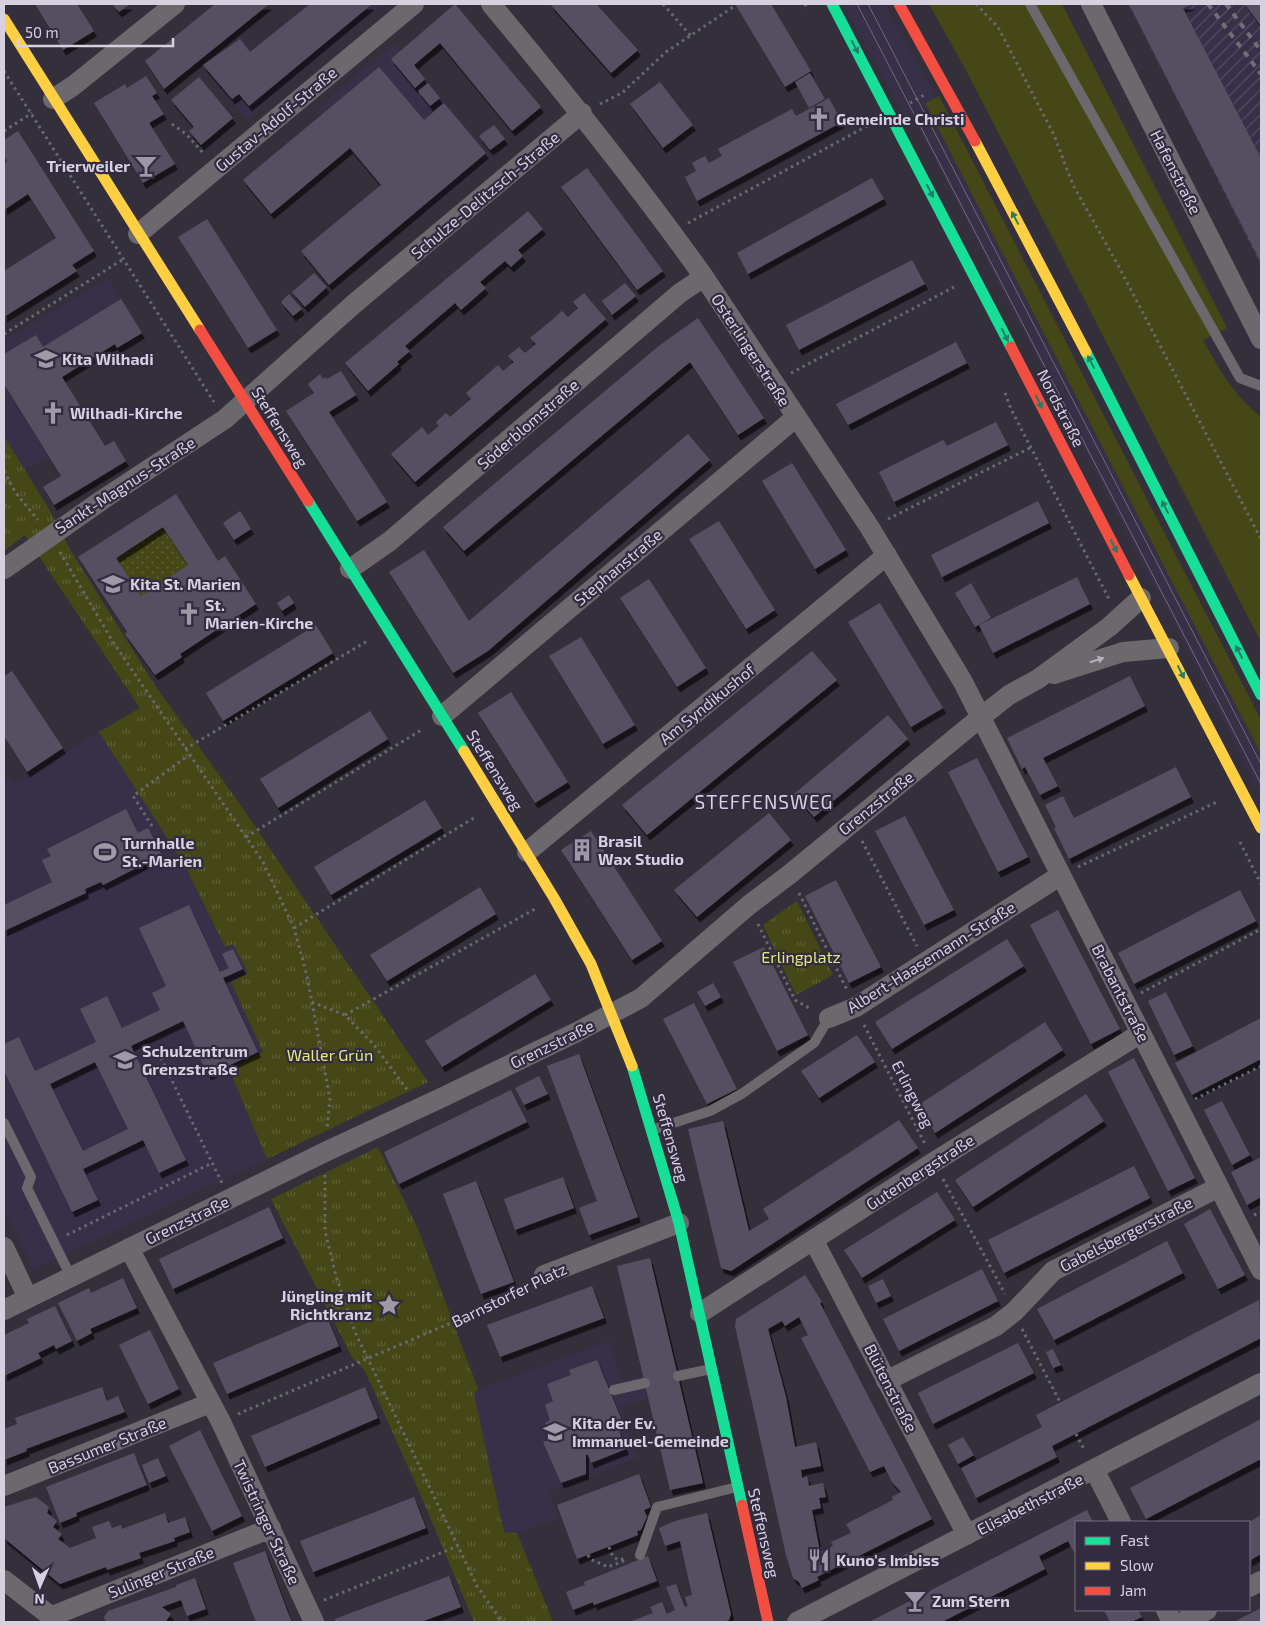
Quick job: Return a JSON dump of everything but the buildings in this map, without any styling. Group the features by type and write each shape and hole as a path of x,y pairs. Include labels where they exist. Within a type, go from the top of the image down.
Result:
{"street":[{"path":"53,100 74,86 175,4"},
{"name":"Gustav-Adolf-Straße","path":"138,234 414,4"},
{"name":"Osterlingerstraße","path":"491,4 582,113 704,277 795,418 887,555 981,717"},
{"name":"Nordstraße","path":"832,4 891,114 1261,828"},
{"path":"899,4 944,84 1077,336 1261,695"},
{"name":"Hafenstraße","path":"1091,4 1261,339"},
{"name":"Steffensweg","path":"4,18 53,100 498,804 591,964 613,1014 635,1073 679,1224 768,1622"},
{"name":"Schulze-Delitzsch-Straße","path":"245,401 355,303 582,113"},
{"name":"Söderblomstraße","path":"350,569 390,541 680,293 704,277"},
{"name":"Sankt-Magnus-Straße","path":"4,569 50,535 225,420 245,401"},
{"name":"Stephanstraße","path":"442,716 795,418"},
{"name":"Am Syndikushof","path":"527,852 887,555"},
{"name":"Grenzstraße","path":"4,1310 325,1152 421,1108 613,1014 641,998 748,905 790,874 981,717 1009,695 1038,679 1109,627 1141,598"},
{"name":"Grenzstraße","path":"1038,679 1124,652 1169,648"},
{"name":"Brabantstraße","path":"981,717 1261,1270"},
{"name":"Albert-Haasemann-Straße","path":"829,1018 856,1007 1061,875"},
{"name":"Gutenbergstraße","path":"700,1314 934,1162 1141,1033"},
{"name":"Gabelsbergerstraße","path":"886,1381 996,1326 1014,1312 1053,1272 1219,1187"},
{"name":"Barnstorfer Platz","path":"544,1275 679,1224"},
{"name":"Blütenstraße","path":"814,1241 967,1535"},
{"path":"4,1247 28,1298"},
{"name":"Twistringer Straße","path":"129,1248 221,1422 310,1614"},
{"name":"Elisabethstraße","path":"797,1622 1095,1471 1261,1383"},
{"name":"Bassumer Straße","path":"4,1486 210,1403"},
{"path":"1095,1471 1120,1521"},
{"name":"Sulinger Straße","path":"54,1619 271,1528"},
{"path":"4,1580 54,1619"},
{"path":"1183,1622 1205,1611"}],"lane":[{"path":"1030,4 1240,378 1261,386"},
{"name":"Albert-Haasemann-Straße","path":"652,1130 710,1111 743,1093 814,1043 829,1018"},
{"path":"4,1123 31,1177 27,1188 72,1277"},
{"path":"678,1376 712,1369"},
{"path":"614,1390 644,1383"},
{"path":"640,1555 658,1507 737,1487"}],"path":[{"path":"663,4 690,36"},
{"path":"976,4 998,27 1054,135 1074,185 1097,224 1261,539"},
{"path":"582,113 622,93 666,52 736,5"},
{"path":"4,71 122,260 4,334"},
{"path":"672,232 944,84"},
{"path":"4,131 31,114"},
{"path":"172,124 186,134 217,168"},
{"path":"773,382 954,287"},
{"path":"870,528 1032,447"},
{"path":"4,471 15,492 50,535 113,642 264,862 294,928 307,976 330,1099 325,1152 325,1231 336,1276 355,1332 477,1586 502,1622"},
{"path":"185,749 389,629"},
{"path":"246,837 442,716"},
{"path":"152,826 134,796 190,755"},
{"path":"1061,875 1219,801"},
{"path":"294,928 498,804"},
{"path":"852,822 925,962"},
{"name":"Erlingweg","path":"790,874 934,1162 1060,1402"},
{"path":"346,1015 554,898"},
{"path":"748,905 795,1000 829,1018"},
{"path":"1125,1001 1261,929"},
{"path":"312,1002 346,1015 374,1045 421,1108"},
{"path":"158,1052 230,1199"},
{"path":"1179,1107 1261,1066"},
{"path":"54,1242 212,1163"},
{"name":"Barnstorfer Platz","path":"369,1359 453,1322 544,1275"},
{"path":"221,1422 369,1359"},
{"path":"310,1614 458,1546"},
{"path":"609,1547 613,1557 619,1560 628,1557"},
{"path":"588,1555 590,1559 608,1568 640,1555"}],"shaded area":[{"path":"309,4 383,4 246,119 203,65 239,36 251,50"},
{"path":"843,4 884,4 936,96 925,103 1261,754 1261,795 911,113 904,116"},
{"path":"1128,4 1261,4 1261,266 1141,29"},
{"path":"395,44 492,159 413,224 317,109"},
{"name":"Kita Wilhadi","path":"108,278 140,327 58,378 90,430 25,470 4,436 4,341"},
{"name":"Schulzentrum Grenzstraße","path":"99,732 185,866 225,947 233,943 248,973 231,982 264,1052 229,1069 267,1159 34,1269 4,1209 4,781 10,777 15,784"},
{"name":"Kita der Ev. Immanuel-Gemeinde","path":"611,1340 621,1381 643,1376 648,1399 620,1407 637,1458 548,1492 559,1518 517,1533 504,1532 473,1394 478,1390"}],"green space":[{"path":"929,4 1062,4 1227,328 1203,340 1235,391 1261,417 1261,642 969,76"},
{"path":"939,96 1261,720 1261,754 925,103"},
{"name":"Waller Grün","path":"4,436 49,509 71,551 152,681 237,800 428,1082 267,1159 229,1069 263,1052 231,982 248,973 233,944 225,947 185,866 99,732 140,708 25,535 4,551"},
{"path":"163,527 188,565 141,596 116,558"},
{"name":"Erlingplatz","path":"797,901 833,975 796,995 763,925"},
{"path":"378,1147 418,1229 478,1389 474,1394 504,1532 517,1533 553,1622 474,1622 419,1491 365,1371 353,1359 271,1199"}],"tram line":[{"path":"857,4 1261,784"},
{"path":"868,4 1261,764"}],"railway":[{"path":"1208,4 1261,74"},
{"path":"1226,4 1261,51"}],"traffic: fast":[{"path":"832,4 1011,347"},
{"path":"1086,352 1261,695"},
{"path":"308,501 464,751"},
{"path":"632,1066 679,1223 742,1505"}],"traffic: slow":[{"path":"4,19 200,330"},
{"path":"975,141 1086,352"},
{"path":"1129,575 1261,828"},
{"path":"464,751 554,898 591,964 632,1066"}],"traffic: jam":[{"path":"899,4 975,141"},
{"path":"200,330 308,501"},
{"path":"1011,347 1129,575"},
{"path":"742,1505 768,1622"}],"place":[{"name":"Gemeinde Christi","path":"819,119"},
{"name":"Trierweiler","path":"146,166"},
{"name":"Kita Wilhadi","path":"46,359"},
{"name":"Wilhadi-Kirche","path":"53,413"},
{"name":"Kita St. Marien","path":"113,584"},
{"name":"St. Marien-Kirche","path":"189,614"},
{"name":"Brasil Wax Studio","path":"582,850"},
{"name":"Turnhalle St.-Marien","path":"105,852"},
{"name":"Schulzentrum Grenzstraße","path":"125,1060"},
{"name":"Jüngling mit Richtkranz","path":"389,1305"},
{"name":"Kita der Ev. Immanuel-Gemeinde","path":"555,1432"},
{"name":"Kuno's Imbiss","path":"819,1560"},
{"name":"Zum Stern","path":"915,1601"}],"district":[{"name":"STEFFENSWEG","path":"764,802"}]}
